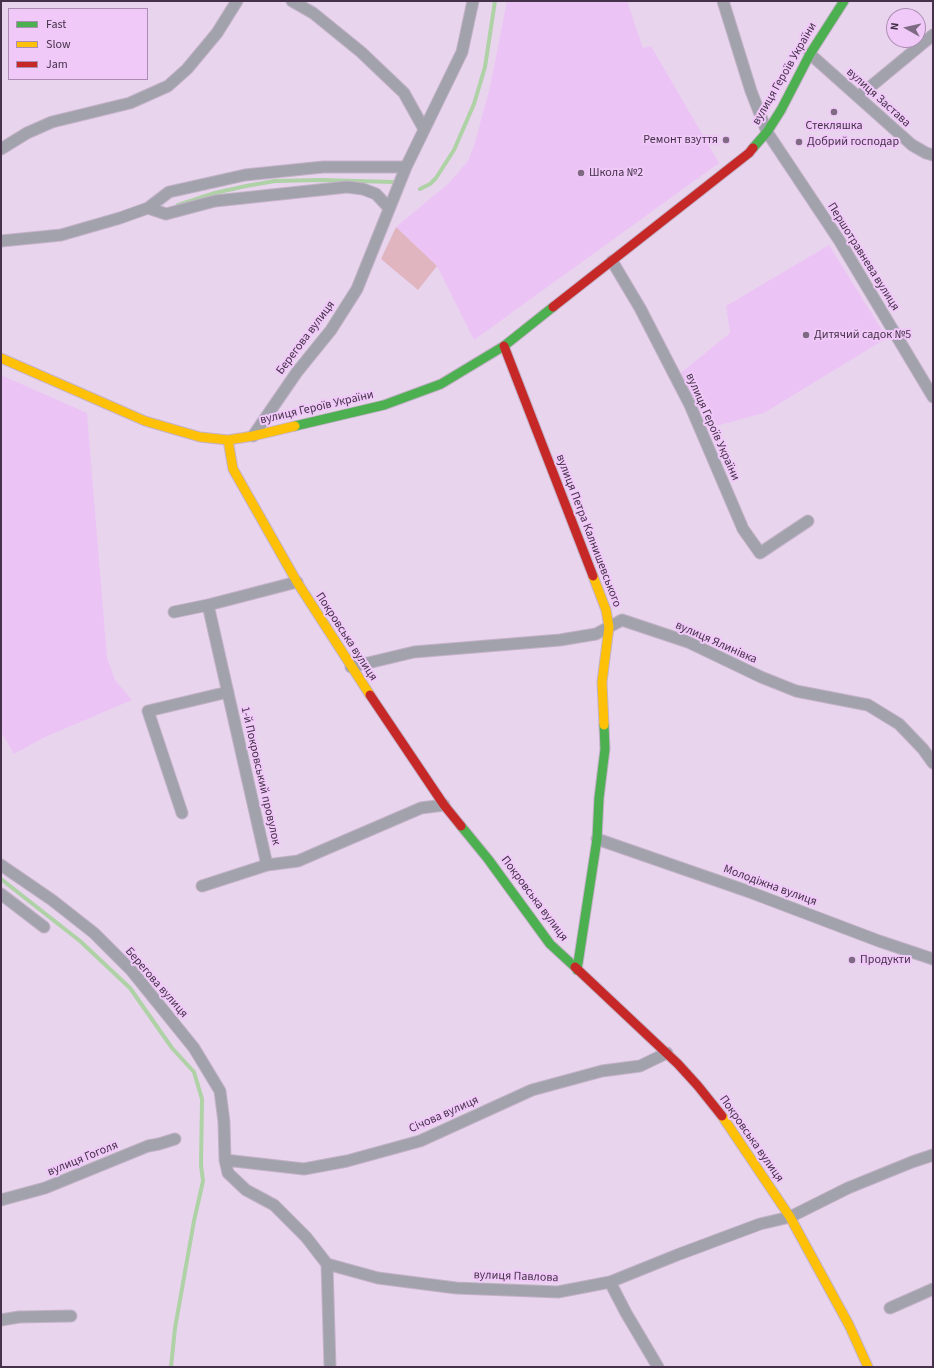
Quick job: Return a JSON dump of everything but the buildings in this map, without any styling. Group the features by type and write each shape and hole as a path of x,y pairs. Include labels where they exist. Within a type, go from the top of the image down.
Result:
{"street":[{"path":"1,149 27,133 52,122 130,102 168,86 187,69 217,33 237,1"},
{"path":"292,1 313,13 361,52 404,93 424,128"},
{"name":"Берегова вулиця","path":"253,436 296,372 331,330 357,289 406,167 462,52 473,1"},
{"name":"Першотравнева вулиця","path":"723,1 750,91 767,132 839,240 933,397"},
{"name":"вулиця Героїв України","path":"1,358 145,422 200,437 228,440 253,436 384,406 441,384 504,346 749,154 767,132 781,110 810,54 844,1"},
{"path":"858,97 933,35"},
{"name":"вулиця Застава","path":"810,54 912,145 926,153 933,155"},
{"path":"1,241 60,235 120,218 148,208 169,192 245,175 322,167 406,167"},
{"path":"148,208 166,214 215,201 347,187 362,189 376,194 389,208"},
{"name":"вулиця Героїв України","path":"612,260 640,308 690,405 742,529 760,553 808,521"},
{"name":"вулиця Петра Калнишевського","path":"504,346 606,610 609,627 602,682 605,749 599,798 597,839 577,970"},
{"name":"Покровська вулиця","path":"228,440 233,469 297,582 351,668 444,805 488,859 550,944 667,1053 698,1086 722,1116 790,1217 849,1326 868,1367"},
{"path":"174,612 208,605 297,582"},
{"name":"1-й Покровський провулок","path":"208,605 267,865"},
{"name":"вулиця Ялинівка","path":"351,668 414,652 560,640 596,634 622,620 688,642 761,677 796,691 868,705 899,724 923,749 933,762"},
{"path":"182,813 148,711 228,692"},
{"path":"202,886 267,865 298,861 421,808 444,805"},
{"name":"Молодіжна вулиця","path":"597,839 747,891 879,941 933,959"},
{"name":"Берегова вулиця","path":"1,865 52,900 94,933 131,970 194,1048 220,1091 224,1122 225,1160"},
{"path":"1,894 44,927"},
{"name":"Січова вулиця","path":"225,1160 304,1168 347,1161 420,1141 532,1090 602,1071 640,1066 667,1053"},
{"name":"вулиця Гоголя","path":"1,1200 45,1188 148,1146 175,1139"},
{"name":"вулиця Павлова","path":"327,1264 378,1278 456,1288 558,1292 610,1282 753,1227 790,1217 848,1188 933,1155"},
{"path":"225,1160 228,1173 246,1190 274,1205 306,1237 327,1264 330,1367"},
{"path":"610,1282 626,1313 658,1367"},
{"path":"890,1308 933,1289"},
{"path":"1,1320 19,1317 71,1316"}],"shaded area":[{"name":"Школа №2","path":"507,1 627,1 643,48 651,46 719,163 474,340 437,266 396,227 449,183 468,161 474,146 490,87"},
{"path":"396,227 437,266 418,290 381,259"},
{"name":"Дитячий садок №5","path":"829,245 887,338 764,413 705,429 678,375 730,333 726,306"},
{"path":"1,375 87,413 107,658 115,680 132,700 43,738 14,754 1,732"}],"waterway":[{"path":"420,189 430,184 436,178 454,150 474,104 485,67 495,1"},
{"path":"178,205 215,193 275,181 320,180 394,182"},
{"path":"1,879 80,941 130,988 172,1048 194,1072 202,1099 201,1165 203,1181 194,1221 175,1328 171,1367"}],"traffic: fast":[{"path":"753,148 767,132 781,110 810,54 844,1"},
{"path":"295,426 384,405 441,384 504,346 553,307"},
{"path":"577,970 597,839 599,798 605,749 604,725"},
{"path":"461,826 488,859 550,944 575,967"}],"traffic: slow":[{"path":"1,358 145,421 200,437 228,440 295,426"},
{"path":"228,440 233,469 297,582 370,695"},
{"path":"593,576 606,610 609,627 602,682 604,725"},
{"path":"722,1116 790,1217 849,1325 868,1367"}],"traffic: jam":[{"path":"553,307 749,153 753,148"},
{"path":"504,346 593,576"},
{"path":"370,695 444,805 461,826"},
{"path":"575,967 678,1064 722,1116"}],"place":[{"name":"Стекляшка","path":"834,112"},
{"name":"Ремонт взуття","path":"726,140"},
{"name":"Добрий господар","path":"799,142"},
{"name":"Школа №2","path":"581,173"},
{"name":"Дитячий садок №5","path":"806,335"},
{"name":"Продукти","path":"852,960"}]}
